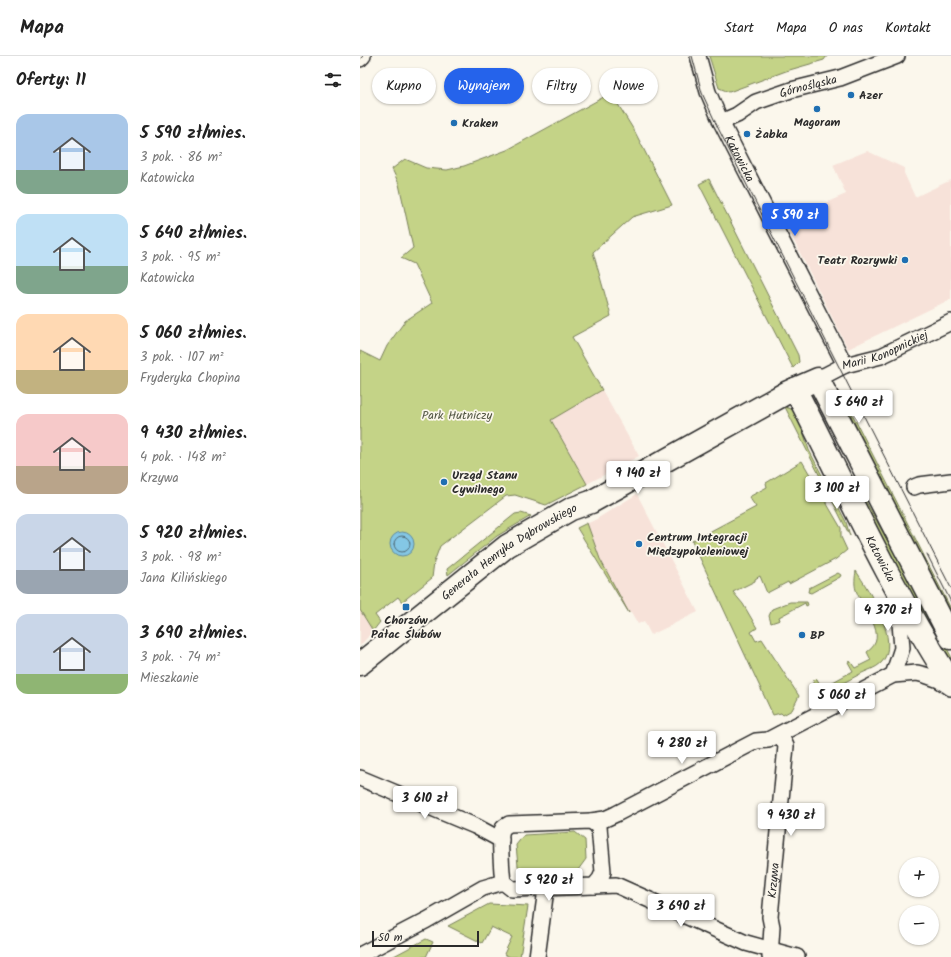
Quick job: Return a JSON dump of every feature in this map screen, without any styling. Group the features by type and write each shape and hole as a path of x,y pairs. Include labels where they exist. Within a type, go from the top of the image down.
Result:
{"street":[{"path":"360,59 363,56"},
{"name":"Katowicka","path":"698,56 708,92 721,122 845,365"},
{"name":"Górnośląska","path":"721,122 737,115 756,102 791,90 840,78 897,56"},
{"name":"Marii Konopnickiej","path":"818,378 845,365 881,356 951,322"},
{"path":"818,378 951,638"},
{"name":"Generała Henryka Dąbrowskiego","path":"360,664 512,543 571,509 591,502 795,389 818,378"},
{"name":"Katowicka","path":"795,389 915,625 951,682"},
{"path":"914,487 951,481"},
{"path":"892,675 902,648 898,592"},
{"path":"797,957 770,953 616,885 546,889 512,889 503,882 501,831 509,824 591,821 605,819 756,741 768,740 780,734 892,675 917,673 939,680 951,688"},
{"name":"Krzywa","path":"770,953 770,917 786,746 780,734"},
{"path":"360,778 475,826 501,840"},
{"path":"591,821 599,827 602,872 600,879 594,886"},
{"path":"360,955 427,920 483,888 503,882"},
{"path":"537,957 546,889"}],"shaded area":[{"path":"867,151 904,168 904,173 915,197 951,180 951,299 848,349 784,221 846,194 833,165"},
{"path":"602,390 639,456 587,484 551,420"},
{"name":"Centrum Integracji Międzypokoleniowej","path":"637,494 698,612 651,635 644,621 638,624 631,612 629,613 577,528 595,520"},
{"path":"360,610 373,631 360,646"}],"green space":[{"path":"709,56 827,56 824,60 786,71 729,92 719,88"},
{"name":"Park Hutniczy","path":"599,100 599,104 618,104 635,132 672,205 632,217 593,252 611,316 572,337 602,390 551,420 587,484 546,505 515,495 506,496 440,546 434,562 432,578 402,602 398,597 375,615 380,622 373,631 360,610 360,351 380,361 387,346 405,321 432,303 414,264 401,258 413,248 399,184 392,169 405,159 426,168 447,170 464,166 507,150"},
{"path":"709,179 798,355 799,362 793,368 699,184"},
{"path":"842,394 951,609 951,621 879,479 877,468 841,396"},
{"path":"785,407 794,410 799,419 809,450 846,522 850,536"},
{"path":"817,409 854,480 951,656 951,667 927,631"},
{"path":"802,461 841,528 841,537 847,550 836,559 789,584 788,582 767,593 760,576 755,579 755,581 733,592 743,604 757,628 751,632 756,641 762,639 799,696 792,710 783,715 781,713 773,715 692,541 756,507 749,497 767,487 766,483"},
{"path":"521,513 531,516 497,536 448,575 447,569 515,514"},
{"path":"587,523 600,559 629,613 577,528"},
{"path":"856,571 875,603 886,630 888,643 886,654 881,663 877,666 816,697 811,688 814,680 817,679 822,688 853,671 848,662 850,661 855,668 871,660 867,652 874,646 876,630 856,590"},
{"path":"838,573 841,575 840,577 811,593 808,592 809,588"},
{"path":"790,602 807,602 808,605 806,606 805,603 779,617 780,620 771,623 769,616 772,609"},
{"path":"575,832 585,840 586,859 575,874 530,876 518,866 516,845 524,835"},
{"path":"489,904 528,906 520,957 510,957 504,954 512,937 491,927 482,943 448,926"},
{"path":"426,939 433,942 426,957 392,957"}],"water":[{"path":"402,532 410,536 414,544 410,552 402,556 394,552 390,544 394,536"}],"tram line":[{"path":"360,59 363,56"},
{"path":"692,56 702,93 718,128 951,588"},
{"path":"927,554 951,602"}],"place":[{"name":"Azer","path":"851,95"},
{"name":"Magoram","path":"817,109"},
{"name":"Kraken","path":"454,123"},
{"name":"Żabka","path":"747,134"},
{"name":"Teatr Rozrywki","path":"905,260"},
{"name":"Urząd Stanu Cywilnego","path":"444,482"},
{"name":"Centrum Integracji Międzypokoleniowej","path":"639,544"},
{"name":"Chorzów Pałac Ślubów","path":"406,607"},
{"name":"BP","path":"802,635"}]}
